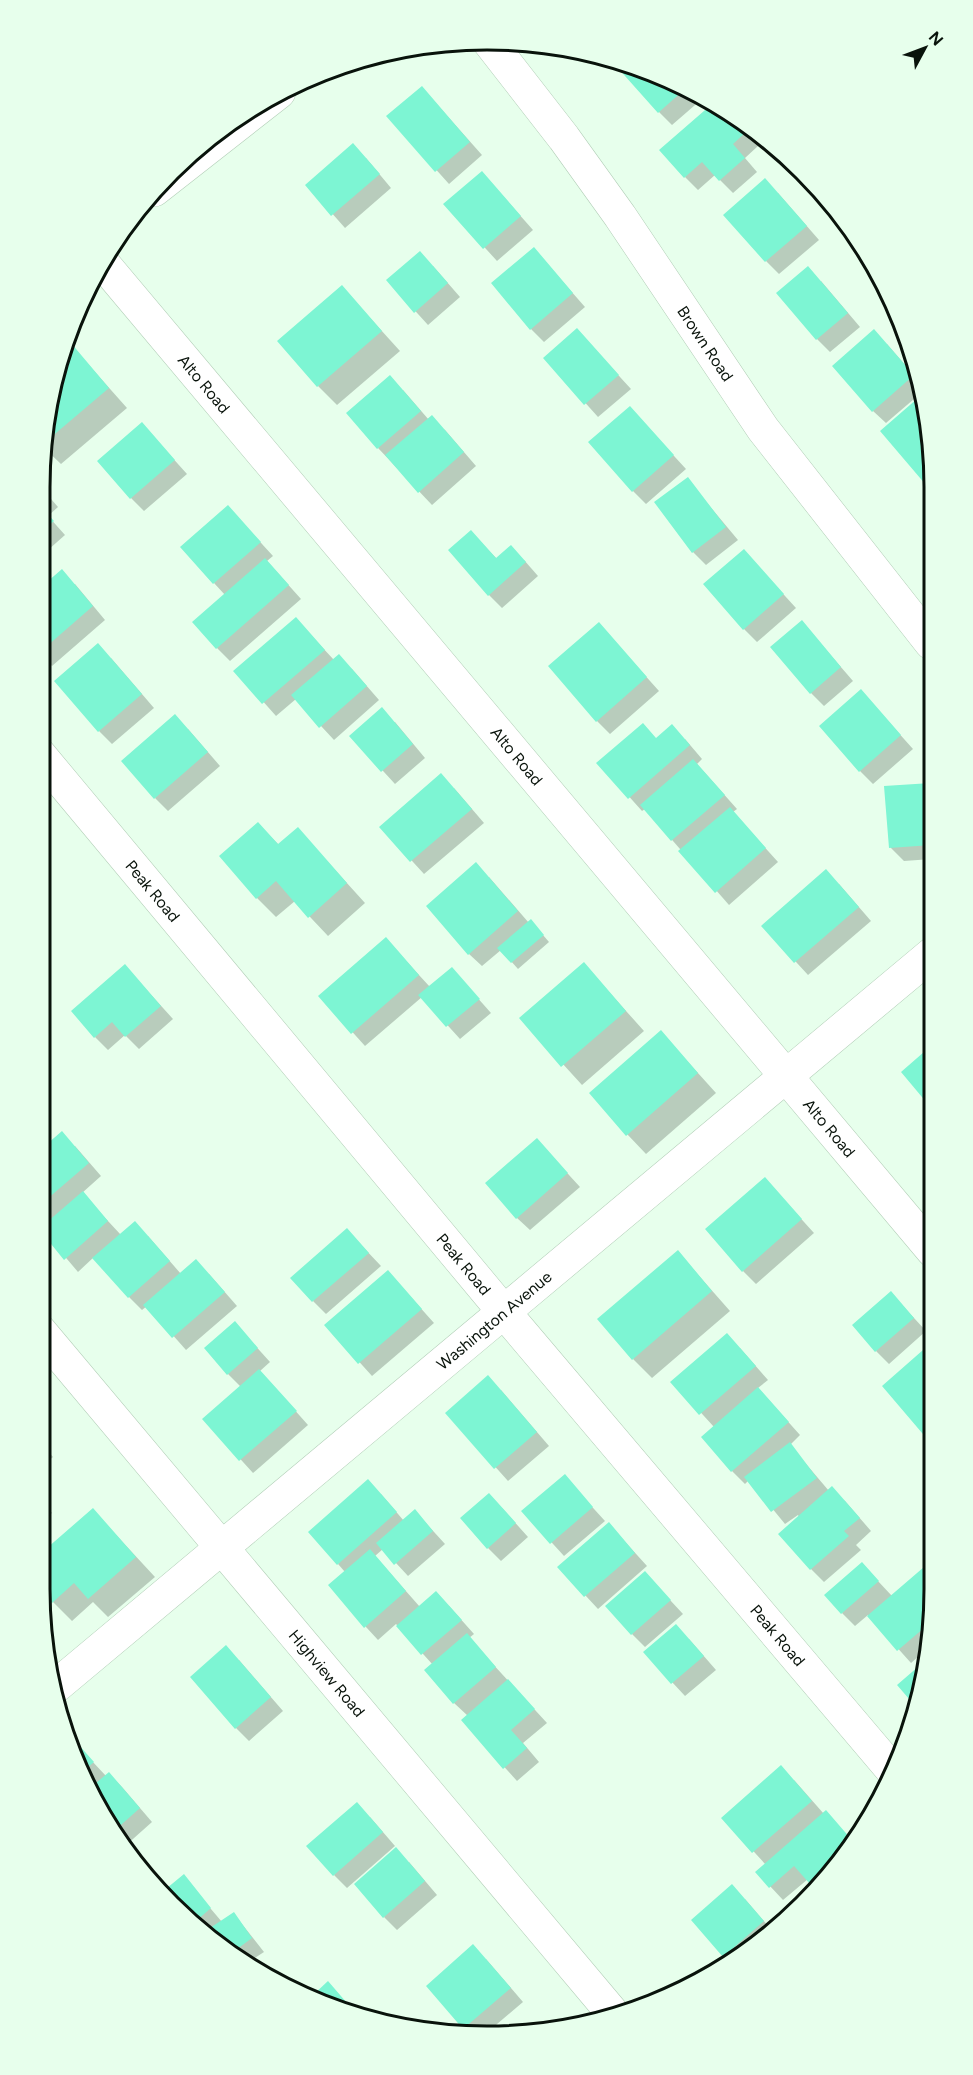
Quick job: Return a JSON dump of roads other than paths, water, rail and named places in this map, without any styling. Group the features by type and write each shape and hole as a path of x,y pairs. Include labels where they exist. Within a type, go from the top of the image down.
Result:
{"street":[{"name":"Brown Road","path":"496,50 620,216 763,429 924,634"},
{"name":"Alto Road","path":"108,269 924,1240"},
{"name":"Peak Road","path":"50,767 504,1312 887,1763"},
{"name":"Washington Avenue","path":"60,1683 924,961"},
{"name":"Highview Road","path":"50,1343 608,2008"}]}
